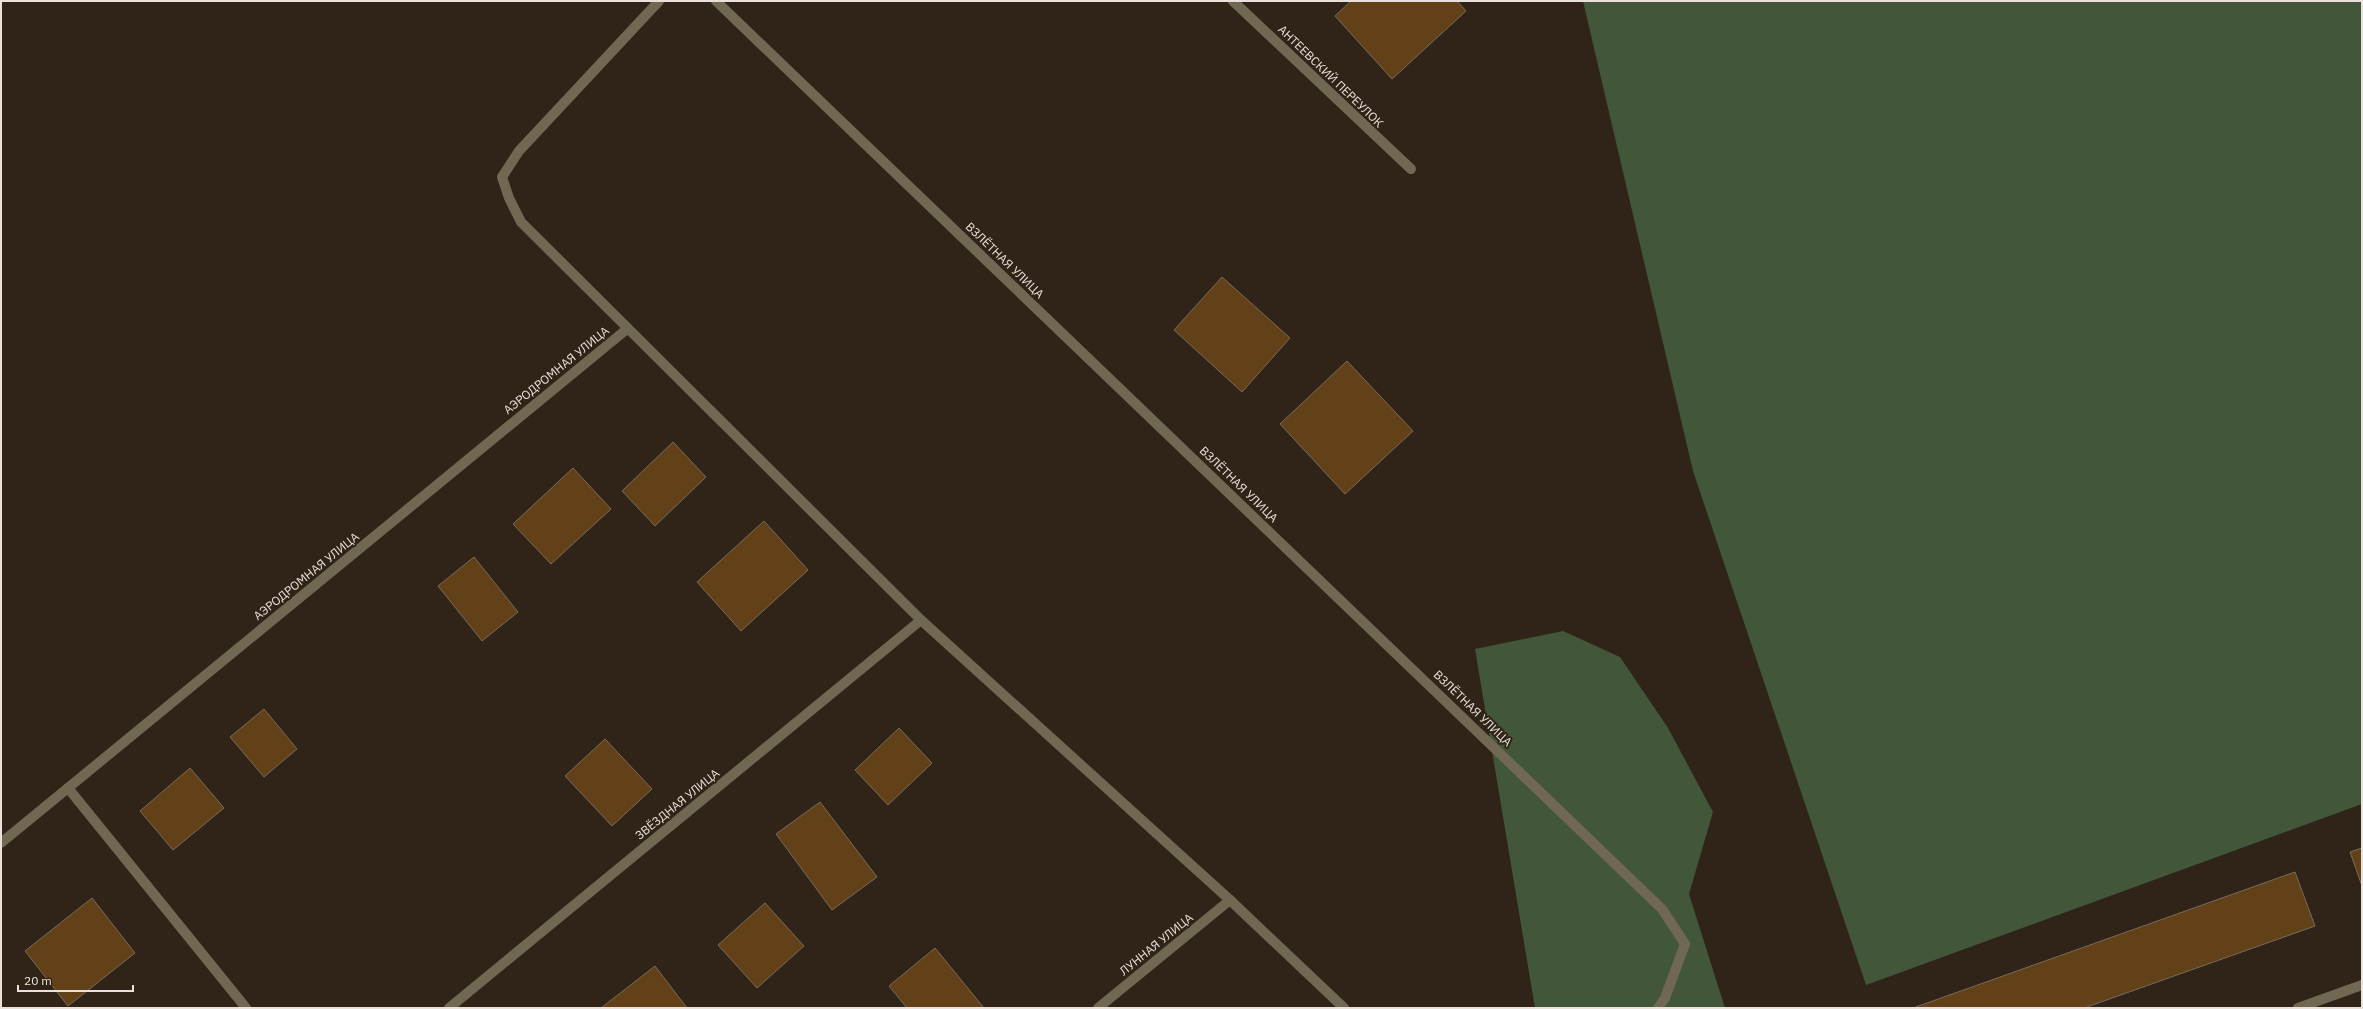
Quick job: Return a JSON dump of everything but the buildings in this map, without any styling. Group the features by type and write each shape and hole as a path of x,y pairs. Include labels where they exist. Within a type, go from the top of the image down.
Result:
{"street":[{"path":"659,1 519,152 502,177 509,198 521,222 921,620 1230,900 1344,1008"},
{"name":"ВЗЛЁТНАЯ УЛИЦА","path":"716,1 1662,909 1685,944 1665,998 1658,1008"},
{"name":"АНТЕЕВСКИЙ ПЕРЕУЛОК","path":"1234,1 1411,170"},
{"name":"АЭРОДРОМНАЯ УЛИЦА","path":"1,843 627,328"},
{"name":"ЗВЁЗДНАЯ УЛИЦА","path":"449,1008 921,620"},
{"path":"68,788 246,1008"},
{"name":"ЛУННАЯ УЛИЦА","path":"1098,1008 1230,900"},
{"path":"2298,1008 2362,985"}],"green space":[{"path":"1583,1 2362,1 2362,804 1866,985 1693,471"},
{"path":"1563,631 1620,657 1668,728 1713,812 1689,894 1725,1008 1535,1008 1475,649"}]}
